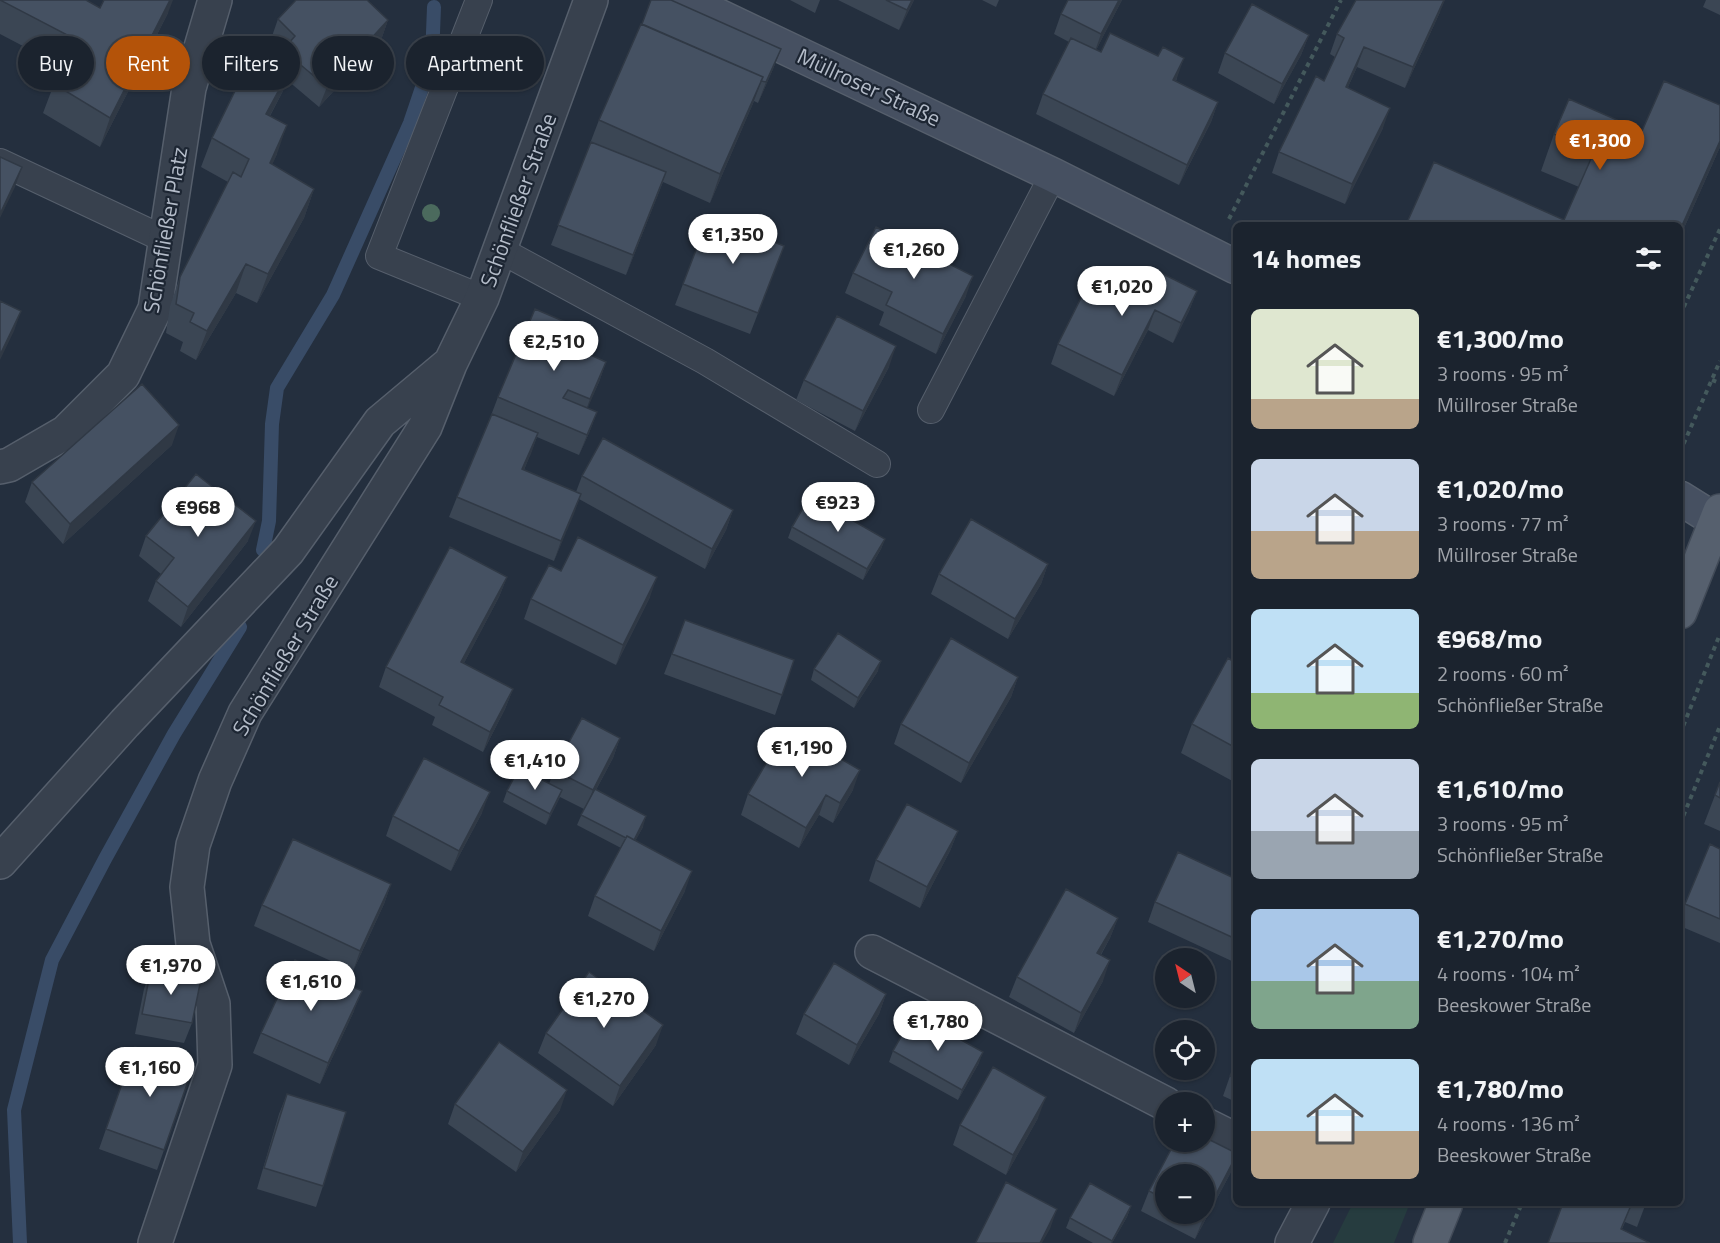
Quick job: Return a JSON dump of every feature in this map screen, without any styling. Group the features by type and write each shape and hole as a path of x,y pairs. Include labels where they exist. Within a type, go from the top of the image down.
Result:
{"main road":[{"name":"Müllroser Straße","path":"685,0 1053,175 1233,265"},
{"path":"1683,500 1719,518 1683,605"},
{"path":"1430,1243 1445,1206"}],"street":[{"name":"Schönfließer Platz","path":"0,467 9,465 66,432 123,375 155,309 189,88 215,0"},
{"name":"Schönfließer Straße","path":"155,1243 215,1065 213,1004 193,945 187,887 193,845 215,782 245,713 426,427 450,364 482,298 591,0"},
{"name":"Schönfließer Straße","path":"0,862 125,723 288,551 380,422 450,364"},
{"path":"872,952 1155,1098"},
{"path":"1215,1130 1233,1138"},
{"path":"1292,1243 1311,1206"}],"lane":[{"path":"479,0 379,256 482,298"},
{"path":"0,162 166,240"},
{"path":"930,410 1053,175"},
{"path":"500,250 705,361 877,464"}],"path":[{"path":"1233,212 1341,0"},
{"path":"1683,309 1720,229"},
{"path":"1683,445 1720,361"},
{"path":"1712,380 1720,383"},
{"path":"1683,726 1720,634"},
{"path":"1683,817 1720,726"},
{"path":"1505,1243 1521,1206"}],"green space":[{"path":"1352,1206 1409,1206 1394,1243 1333,1243"}],"building":[{"path":"0,0 86,0 100,8 104,0 170,0 152,36 106,36 106,90 124,90 110,118 64,90 94,90 94,36 69,36"},
{"path":"296,0 367,0 388,20 373,36 312,36 312,74 300,64 300,36 295,36 278,19"},
{"path":"651,0 671,0 781,49 766,82 761,81 763,77 642,24"},
{"path":"886,0 912,0 907,10"},
{"path":"1068,0 1119,0 1101,34 1061,14"},
{"path":"1356,0 1444,0 1413,67 1364,47 1346,87 1390,108 1352,184 1279,152 1316,76 1324,81 1344,38 1337,34"},
{"path":"1252,4 1309,35 1282,84 1225,53"},
{"path":"641,24 763,77 720,174 599,120"},
{"path":"1110,33 1158,56 1163,47 1184,58 1173,80 1218,102 1187,165 1043,94 1071,38 1101,52"},
{"path":"1664,81 1720,105 1720,141 1683,223 1407,222 1434,162 1564,220 1594,152 1554,134 1569,99 1642,131"},
{"path":"235,90 279,90 266,114 287,125 270,163 314,189 268,274 246,264 207,331 190,322 194,313 176,304 180,277 233,172 241,177 249,159 212,138"},
{"path":"591,142 666,172 633,255 558,225"},
{"path":"0,157 22,167 0,214"},
{"path":"709,216 784,246 758,313 683,284"},
{"path":"876,227 973,276 943,334 886,305 892,292 853,273"},
{"path":"1149,267 1197,291 1181,323 1155,310 1122,375 1058,344 1093,274 1135,296"},
{"path":"0,301 21,311 0,355"},
{"path":"535,309 591,333 584,352 606,362 590,399 568,390 563,398 597,412 587,435 498,397"},
{"path":"837,316 896,346 863,411 804,380"},
{"path":"142,384 179,425 70,524 32,482"},
{"path":"492,414 538,433 522,469 581,494 561,541 457,497"},
{"path":"603,438 733,510 712,549 582,476"},
{"path":"196,474 256,521 188,607 156,581 174,558 146,536"},
{"path":"810,496 885,539 867,569 792,527"},
{"path":"971,519 1048,564 1015,619 939,574"},
{"path":"578,537 657,577 623,645 531,599 549,565 561,571"},
{"path":"450,547 507,577 461,662 513,689 490,732 439,705 443,697 386,667"},
{"path":"685,620 794,660 782,695 672,654"},
{"path":"838,633 881,661 858,698 814,669"},
{"path":"951,638 1018,677 969,763 901,724"},
{"path":"1228,658 1233,661 1233,746 1192,724"},
{"path":"582,718 620,738 593,790 554,770"},
{"path":"787,728 860,770 840,803 826,795 806,828 748,794"},
{"path":"424,758 490,792 459,851 393,816"},
{"path":"519,768 562,790 550,814 507,791"},
{"path":"1720,782 1720,798 1715,795"},
{"path":"595,789 646,816 634,840 581,815"},
{"path":"907,804 958,831 927,887 876,860"},
{"path":"627,836 692,871 661,931 595,896"},
{"path":"293,839 391,884 360,951 262,905"},
{"path":"1710,844 1720,849 1720,919 1685,904"},
{"path":"1178,852 1233,878 1233,938 1155,902"},
{"path":"1066,889 1118,918 1097,953 1110,960 1081,1013 1017,977"},
{"path":"295,960 362,991 328,1063 261,1033"},
{"path":"834,963 886,994 857,1045 804,1014"},
{"path":"151,969 201,979 192,1023 142,1014"},
{"path":"589,972 663,1025 620,1086 546,1033"},
{"path":"914,1014 983,1052 962,1090 893,1051"},
{"path":"499,1042 567,1090 523,1152 455,1104"},
{"path":"135,1047 193,1067 164,1150 106,1129"},
{"path":"993,1067 1046,1097 1013,1155 960,1125"},
{"path":"287,1094 346,1112 323,1186 264,1168"},
{"path":"1215,1142 1233,1152 1233,1162 1215,1196 1215,1164 1163,1164 1170,1152 1215,1152"},
{"path":"1155,1180 1155,1194 1149,1191"},
{"path":"1006,1182 1057,1209 1040,1243 976,1242"},
{"path":"1090,1183 1131,1206 1112,1241 1070,1218"},
{"path":"1562,1206 1631,1206 1621,1229 1650,1243 1548,1243"}],"waterway":[{"path":"263,550 269,521 272,424 277,388 333,295 410,123 432,58 434,7"},
{"path":"20,1243 14,1110 52,960 174,734 240,627"}]}
